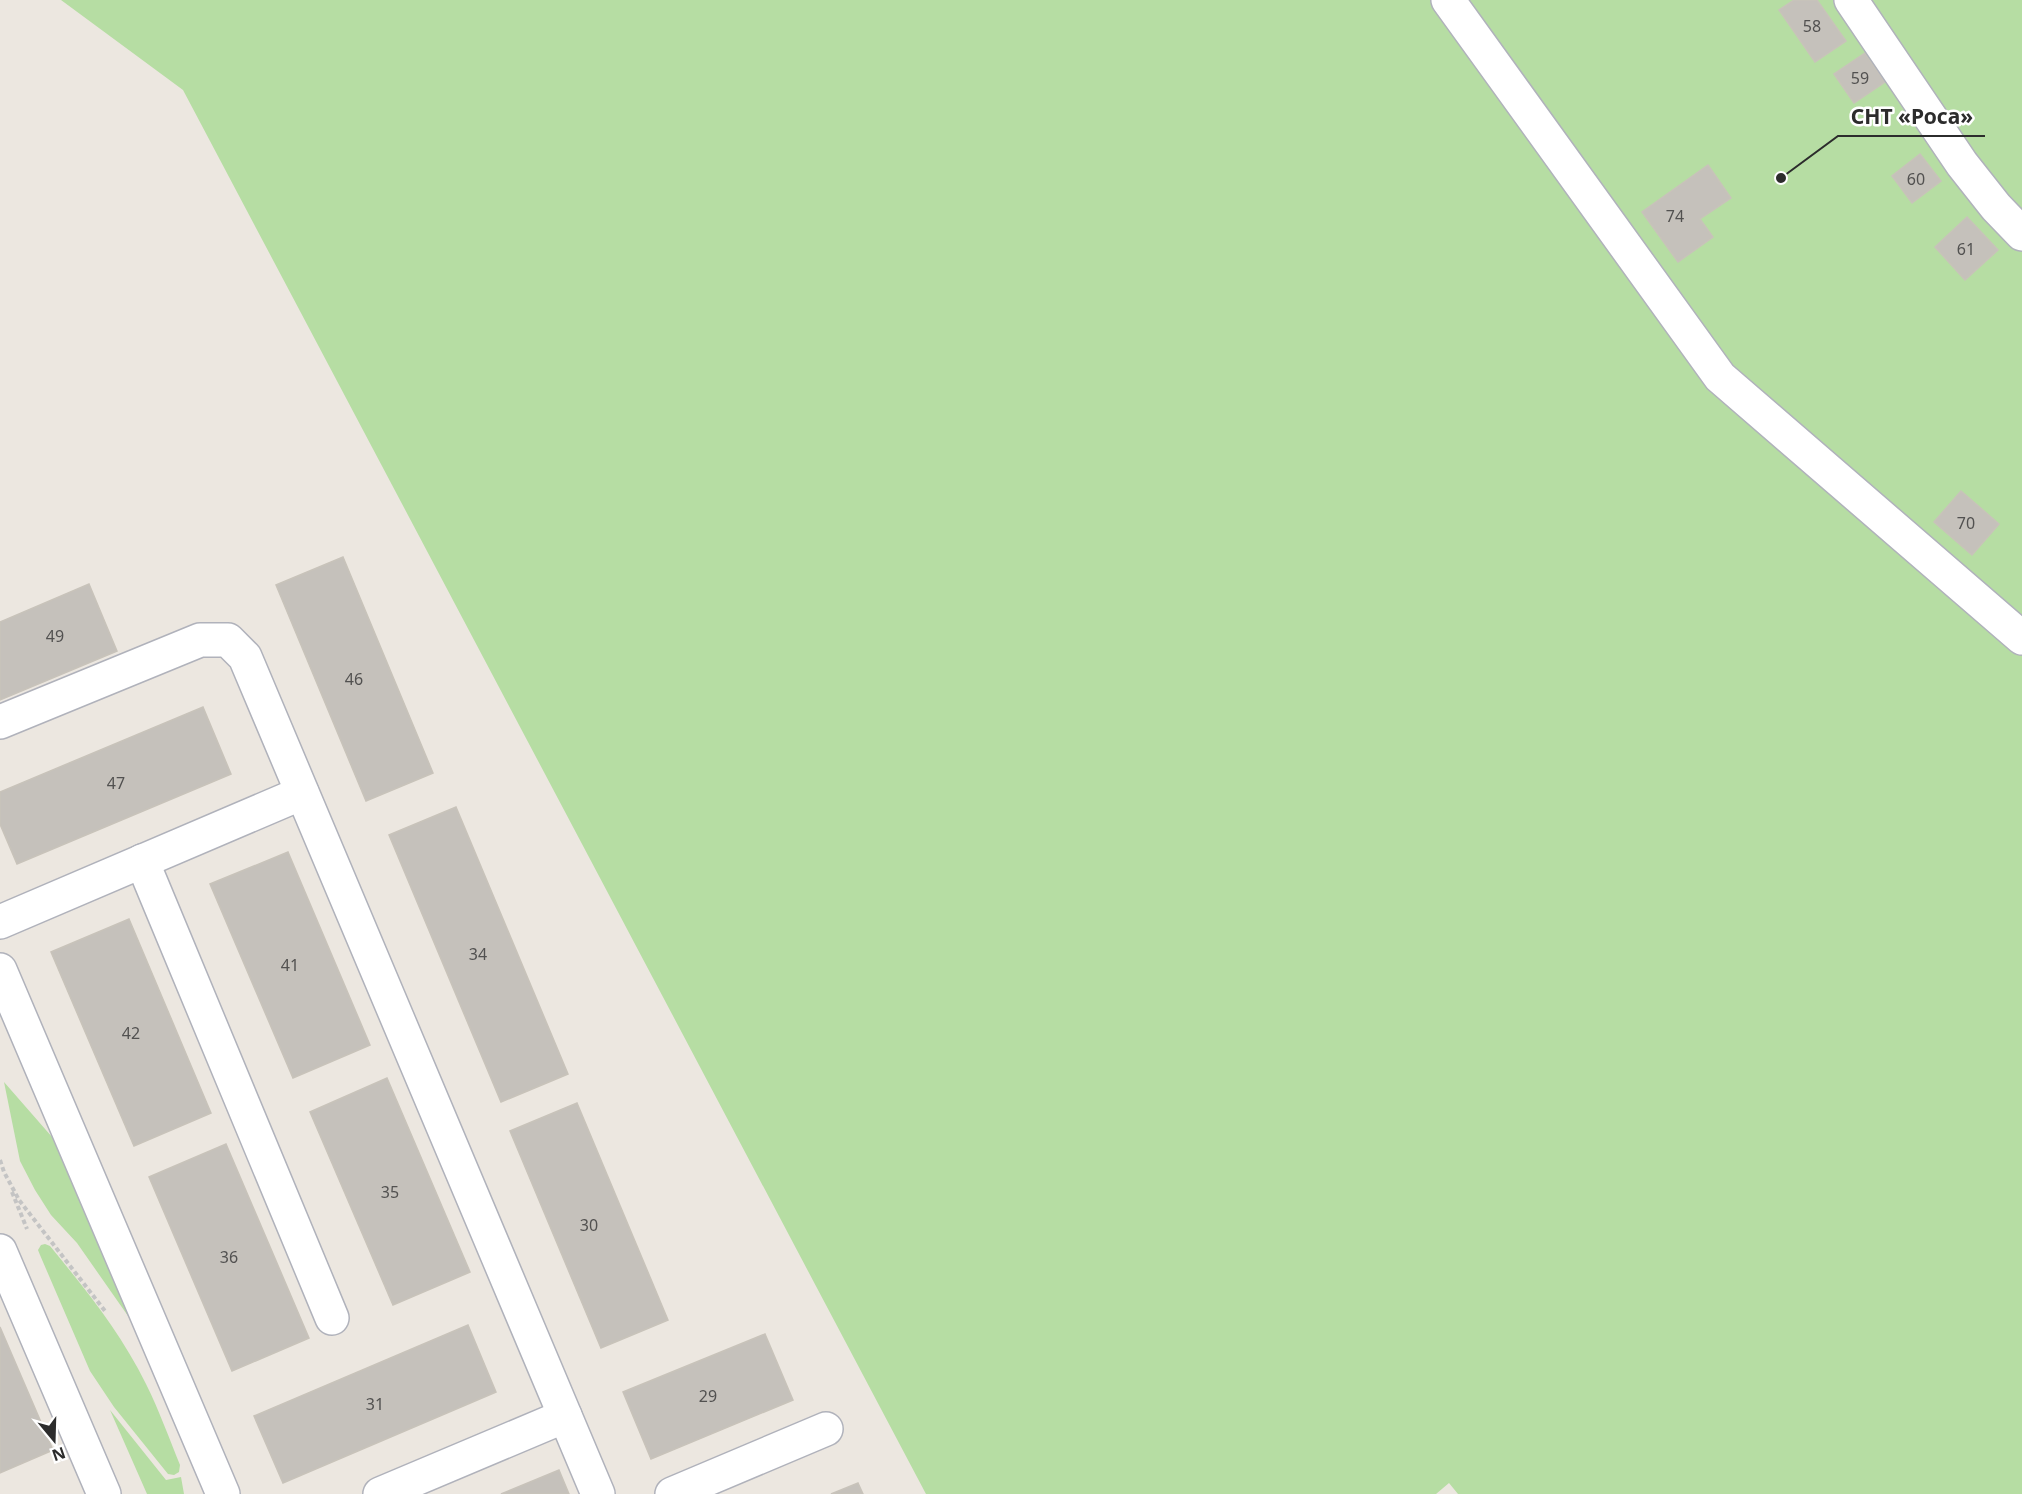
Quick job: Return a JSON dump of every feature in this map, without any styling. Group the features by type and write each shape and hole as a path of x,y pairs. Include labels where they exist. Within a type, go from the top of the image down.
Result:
{"lane":[{"path":"1448,0 1720,377 2022,638"},
{"path":"1851,0 1962,164 1996,207 2022,234"},
{"path":"0,722 200,640 228,640 245,657 598,1494"},
{"path":"0,922 302,794"},
{"path":"142,861 332,1318"},
{"path":"0,970 223,1494"},
{"path":"0,1251 104,1494"},
{"path":"397,1491 565,1416"},
{"path":"672,1494 826,1429"}],"path":[{"path":"0,1160 20,1200 109,1316"}],"green space":[{"path":"61,0 2022,0 2022,1494 1458,1494 1449,1483 1436,1494 926,1494 183,90"},
{"path":"4,1082 73,1161 163,1366 77,1243 51,1215 35,1190 20,1161"},
{"path":"41,1245 50,1246 90,1296 126,1347 146,1384 180,1465 179,1472 174,1475 168,1474 114,1407 90,1371 38,1250"},
{"path":"110,1410 166,1480 181,1477 184,1494 147,1494"}],"building":[{"path":"1794,0 1817,0 1846,41 1815,62 1779,10"},
{"path":"1865,53 1885,82 1854,103 1834,74"},
{"path":"1920,154 1941,181 1912,203 1892,176"},
{"path":"1708,165 1731,198 1700,219 1713,237 1678,262 1642,212"},
{"path":"1967,217 1998,250 1965,280 1935,247"},
{"path":"1961,491 1999,524 1972,555 1934,522"},
{"path":"343,557 433,773 366,801 276,585"},
{"path":"89,584 117,651 0,700 0,622"},
{"path":"203,707 231,774 17,864 0,824 0,792"},
{"path":"456,807 568,1074 501,1102 389,835"},
{"path":"288,852 370,1045 293,1078 210,884"},
{"path":"129,919 211,1113 134,1146 51,952"},
{"path":"387,1078 470,1272 393,1305 310,1112"},
{"path":"577,1103 668,1320 601,1348 510,1131"},
{"path":"226,1144 309,1338 232,1371 149,1177"},
{"path":"468,1325 496,1392 283,1483 254,1416"},
{"path":"0,1327 53,1450 0,1473"},
{"path":"765,1334 793,1400 651,1459 623,1392"},
{"path":"559,1470 569,1494 501,1494"},
{"path":"858,1483 863,1494 831,1494"}],"place":[{"name":"СНТ «Роса»","path":"1781,178"}]}
